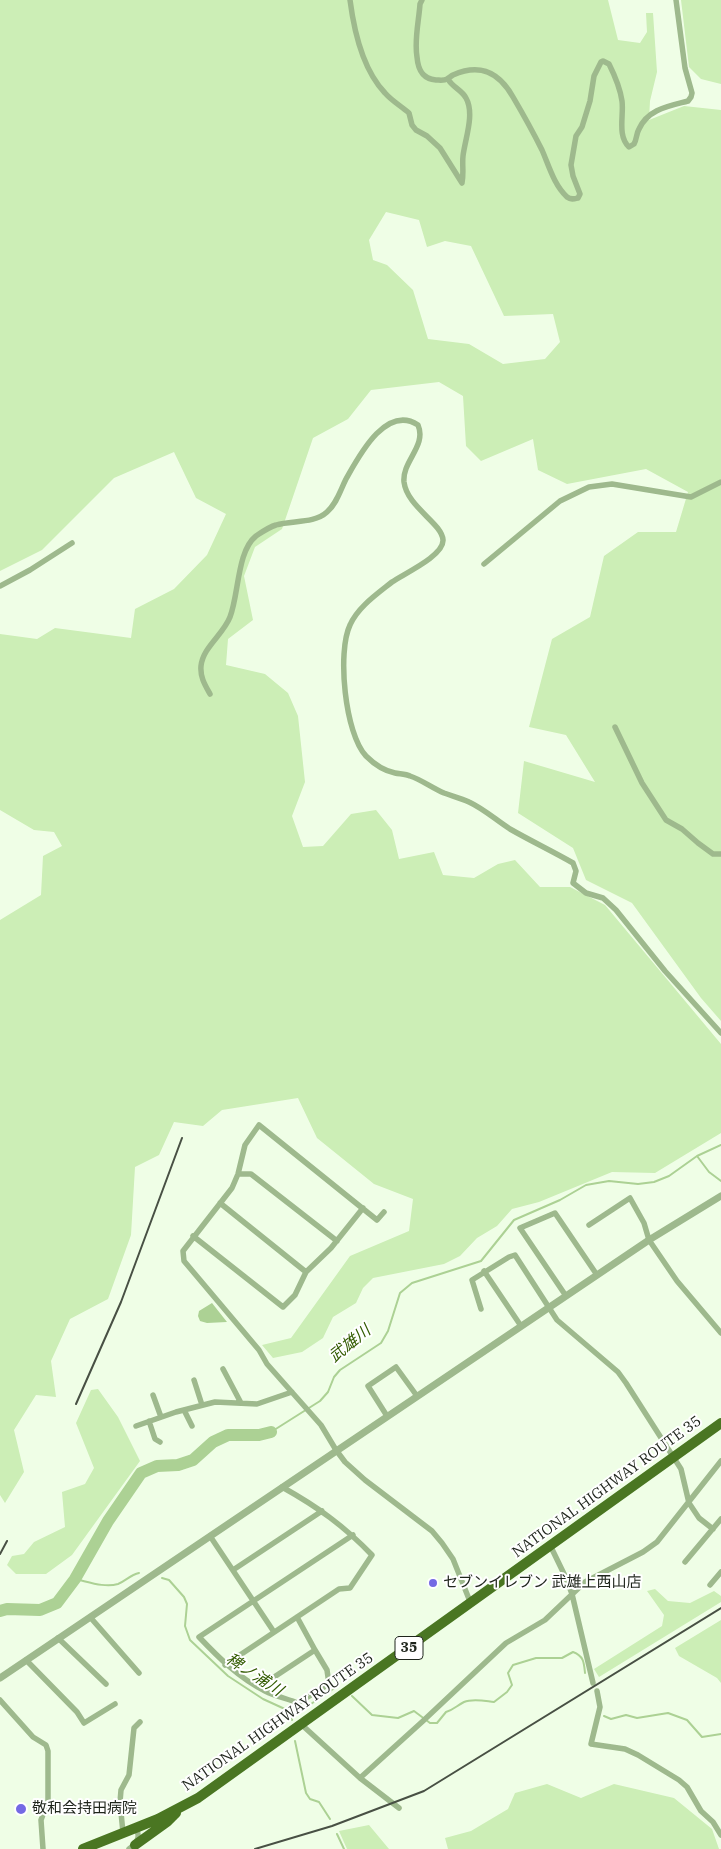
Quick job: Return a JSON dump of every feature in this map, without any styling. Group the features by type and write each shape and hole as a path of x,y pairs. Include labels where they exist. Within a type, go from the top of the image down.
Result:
{"highway":[{"name":"NATIONAL HIGHWAY ROUTE 35","path":"83,1849 180,1809 198,1798 721,1424"},
{"path":"132,1847 167,1822 180,1809"}],"street":[{"path":"350,0 355,29 364,58 375,82 392,100 409,113 412,125 416,130 427,136 440,148 462,182 463,157 470,126 468,100 462,92 449,83 448,79"},
{"path":"422,0 420,4 416,55 418,65 424,77 429,80 448,79 451,76 468,71 485,70 500,78 512,94 542,149 558,185 569,198 578,198 580,194 573,176 571,164 576,136 582,127 590,101 594,76 600,62 603,61 609,64 618,82 622,103 622,128 625,142 629,147 634,144 642,122 649,115 658,109 688,101 691,97 692,93 685,68 676,0"},
{"path":"210,694 202,680 201,666 203,658 230,619 236,598 241,562 250,543 255,537 277,525 321,516 336,501 356,462 373,438 383,428 404,419 418,425 419,442 406,467 404,483 408,495 441,534 443,543 440,549 430,558 394,580 367,602 355,614 349,626 344,670 345,694 352,727 360,746 365,755 378,766 395,773 409,775 470,803 509,828 573,863 576,871 573,882 586,893 602,898 616,910 665,971 721,1033"},
{"path":"484,564 560,501 589,487 612,484 691,497 721,482"},
{"path":"0,586 30,570 72,543"},
{"path":"614,727 642,783 666,820 682,829 713,854 721,854"},
{"path":"384,1212 377,1220 259,1125 245,1146 238,1174 232,1188 183,1251 184,1261 259,1350 267,1364 328,1433 336,1450 345,1462 365,1480 432,1531 453,1558 471,1604"},
{"path":"238,1174 251,1174 337,1241"},
{"path":"0,1678 649,1240 721,1196"},
{"path":"589,1225 630,1198 644,1223 649,1240 677,1281 721,1333"},
{"path":"220,1203 306,1272"},
{"path":"193,1236 283,1307 295,1295 306,1272 337,1241 363,1208"},
{"path":"566,1296 520,1228 556,1213 597,1275"},
{"path":"480,1309 472,1280 508,1257 515,1255 557,1320 618,1372 681,1468 689,1503 699,1518 712,1529"},
{"path":"484,1271 521,1326"},
{"path":"387,1416 368,1386 396,1367 416,1396"},
{"path":"223,1369 241,1403"},
{"path":"194,1380 202,1405"},
{"path":"136,1426 215,1402 257,1404 292,1392"},
{"path":"153,1395 161,1417"},
{"path":"184,1410 192,1426"},
{"path":"148,1421 155,1439 160,1442"},
{"path":"360,1778 423,1722 506,1643 545,1620 585,1582 643,1552 657,1542 721,1461"},
{"path":"225,1665 339,1588 350,1588 372,1555 353,1535 322,1512 282,1487"},
{"path":"233,1570 322,1512"},
{"path":"685,1562 721,1519"},
{"path":"297,1617 327,1670 328,1684 298,1703 267,1692 225,1665 199,1637 353,1535"},
{"path":"210,1536 274,1632"},
{"path":"550,1545 572,1594 593,1683"},
{"path":"710,1585 721,1572"},
{"path":"90,1617 139,1673"},
{"path":"58,1638 106,1684"},
{"path":"259,1687 315,1650"},
{"path":"26,1660 77,1712 84,1723 115,1704"},
{"path":"597,1691 600,1708 591,1744 625,1750 638,1755 679,1780 687,1787 701,1810 713,1822 721,1835"},
{"path":"0,1700 33,1737 46,1745 48,1751 48,1800 41,1820 43,1849"},
{"path":"124,1833 120,1802 121,1790 129,1775 134,1728 140,1722"},
{"path":"302,1725 360,1778 399,1808"},
{"path":"132,1847 138,1838 136,1828"}],"shaded area":[{"path":"0,0 608,0 618,40 640,43 647,32 646,13 653,13 657,72 650,101 649,120 684,106 721,110 721,1021 701,998 632,903 586,880 573,848 518,813 524,761 595,782 566,735 529,727 552,639 590,617 604,556 638,532 676,532 688,492 646,469 567,484 538,470 533,439 481,461 466,446 463,396 439,382 371,390 348,419 313,438 282,529 255,547 244,576 253,620 228,639 226,665 265,674 288,693 298,716 305,782 292,816 303,847 323,846 351,814 376,810 392,830 399,859 434,852 443,875 474,878 498,864 515,860 540,887 570,887 605,905 721,1044 721,1133 655,1173 612,1172 539,1202 512,1209 497,1226 477,1238 460,1256 444,1264 373,1278 363,1288 356,1303 333,1317 323,1338 302,1352 273,1358 262,1345 291,1338 350,1256 409,1231 413,1199 374,1184 317,1138 298,1098 222,1110 203,1126 174,1122 159,1155 135,1167 131,1235 108,1299 70,1319 51,1361 56,1397 36,1395 14,1430 24,1472 5,1503 0,1495 0,920 41,895 43,856 62,846 54,832 34,830 0,810 0,634 37,639 55,628 131,638 135,609 174,589 207,555 226,514 196,498 174,452 114,478 42,550 0,571","holes":["386,212 419,220 427,247 445,241 471,246 504,316 553,314 560,342 545,359 503,364 469,344 428,339 413,290 387,265 373,260 369,240"]},
{"path":"681,0 721,0 721,84 701,79 689,67"},
{"path":"212,1303 227,1322 207,1323 200,1321 199,1311"},
{"path":"98,1389 118,1417 140,1461 72,1555 46,1574 16,1574 7,1565 12,1556 24,1554 34,1542 65,1527 62,1492 85,1484 94,1468 76,1423 91,1390"},
{"path":"655,1589 668,1601 690,1603 714,1591 721,1596 721,1602 599,1677 594,1669 662,1626 664,1615 647,1591"},
{"path":"721,1620 721,1683 717,1678 679,1656 675,1648"},
{"path":"547,1784 581,1798 614,1784 674,1798 712,1829 719,1849 448,1849 445,1838 471,1831 508,1809 515,1793"},
{"path":"369,1825 389,1849 347,1849 339,1831"}],"waterway":[{"name":"武雄川","path":"271,1432 320,1401 328,1392 334,1377 340,1370 381,1343 388,1331 400,1293 412,1283 481,1261 514,1220 560,1200 586,1185 609,1181 638,1184 654,1182 669,1176 697,1156 721,1145"},
{"path":"697,1156 709,1172 721,1181"},
{"name":"武雄川","path":"0,1611 7,1609 40,1610 57,1603 75,1579 108,1521 141,1473 157,1466 178,1465 193,1460 213,1442 228,1435 259,1435 271,1432"},
{"name":"稗ノ浦川","path":"75,1579 97,1584 113,1585 121,1583 139,1573"},
{"name":"稗ノ浦川","path":"162,1578 169,1580 184,1597 187,1604 185,1626 190,1640 228,1676 263,1699 287,1710 292,1714 292,1720"},
{"path":"352,1696 372,1715 398,1718 414,1711 430,1723 437,1723 446,1712 464,1702 475,1700 494,1702 507,1692 512,1685 508,1673 513,1665 536,1658 562,1658 573,1652 584,1663 585,1673"},
{"path":"293,1714 339,1685"},
{"path":"604,1716 611,1719 626,1715 637,1718 668,1713 687,1720 702,1737 721,1734"},
{"name":"稗ノ浦川","path":"295,1741 306,1793 310,1799 319,1802 330,1819"},
{"name":"稗ノ浦川","path":"337,1834 344,1849"}],"railway":[{"path":"76,1404 121,1302 182,1138"},
{"path":"0,1554 7,1541"},
{"path":"255,1849 332,1826 424,1791 721,1608"}],"place":[{"name":"セブンイレブン 武雄上西山店","path":"433,1583"},
{"name":"敬和会持田病院","path":"21,1809"}]}
